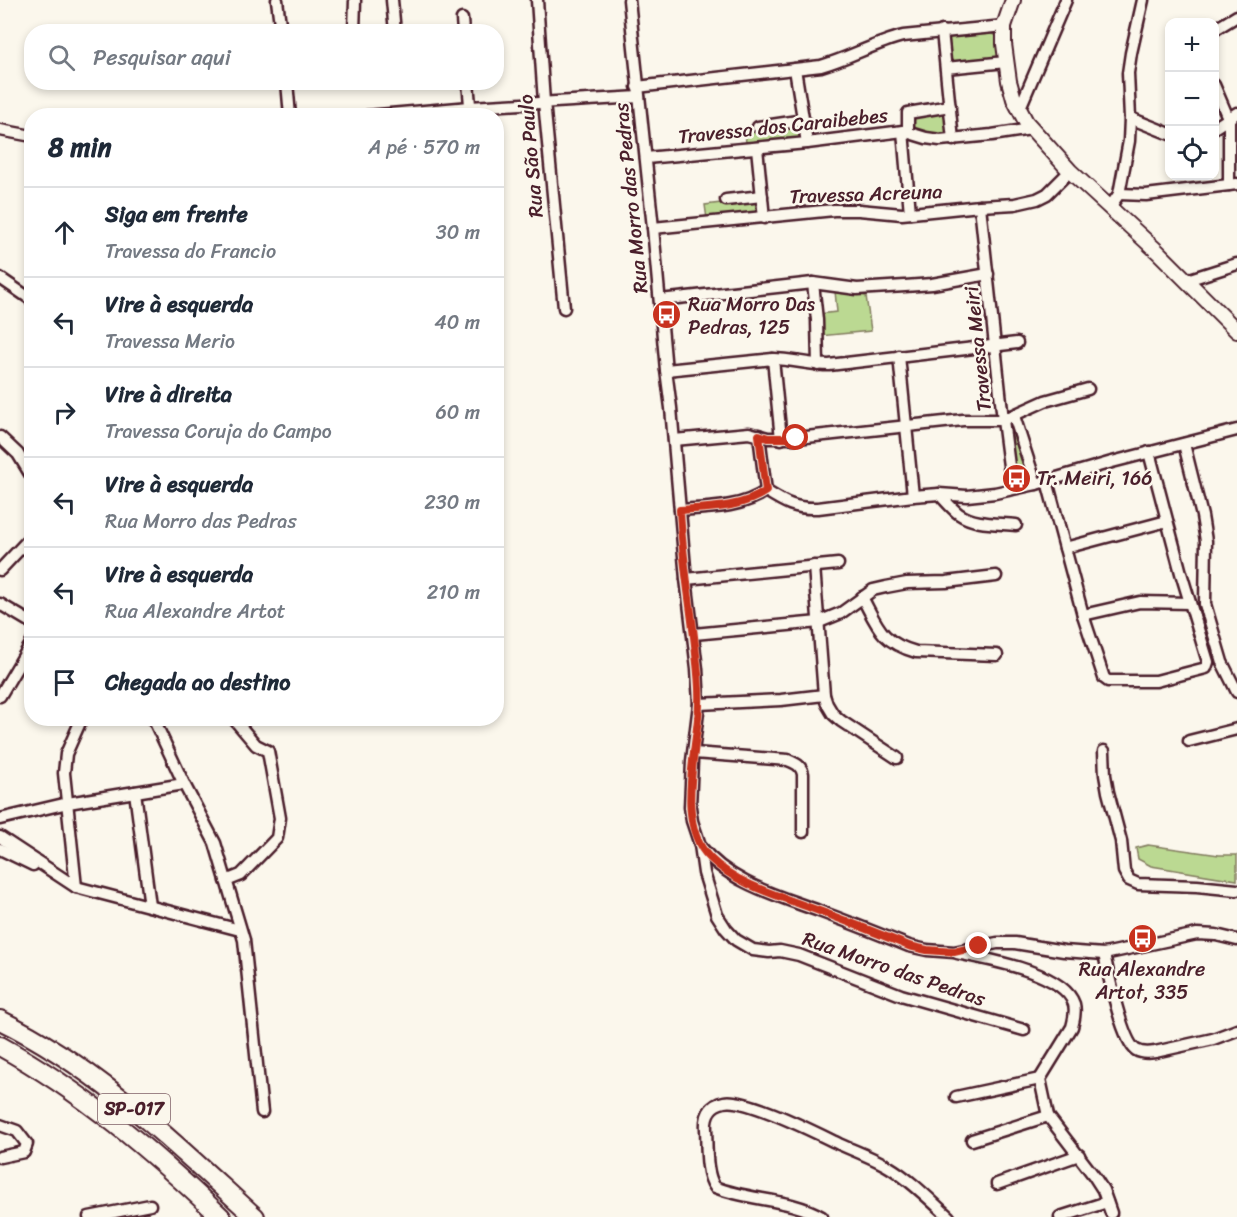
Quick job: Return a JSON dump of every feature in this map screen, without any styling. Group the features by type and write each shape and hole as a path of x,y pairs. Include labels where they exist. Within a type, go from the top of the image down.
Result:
{"highway":[{"name":"SP-017","path":"0,1020 60,1053 108,1088 255,1217"},
{"name":"SP-017","path":"0,1046 31,1063 94,1107 153,1155 221,1217"}],"main road":[{"path":"1013,0 1004,26 1006,62 1014,99 1030,129 1070,171 1187,280 1237,331"}],"street":[{"path":"277,0 280,24"},
{"path":"354,24 355,0"},
{"path":"392,0 394,24"},
{"name":"Rua São Paulo","path":"537,0 544,102 564,308"},
{"name":"Rua Morro das Pedras","path":"629,0 686,579 694,634 699,704 692,761 690,807 700,845 704,873 717,915 736,940 753,950 780,951 799,955 901,995 1024,1030"},
{"path":"1019,110 1066,0"},
{"path":"1110,207 1119,194 1129,141 1128,73 1143,0"},
{"path":"1219,27 1237,16"},
{"path":"462,19 462,24"},
{"path":"495,108 638,92 821,66 903,36 1004,26"},
{"path":"942,31 953,140"},
{"path":"946,68 1006,62"},
{"path":"795,69 807,143"},
{"path":"287,90 289,108"},
{"path":"469,90 470,108"},
{"path":"1119,194 1146,195 1233,185 1233,117 1219,92"},
{"path":"910,213 905,132 908,113 950,106"},
{"path":"1218,126 1233,117"},
{"path":"1130,118 1165,132"},
{"path":"758,127 804,120"},
{"name":"Travessa dos Caraibebes","path":"646,158 905,132 926,138 953,140 1030,129"},
{"path":"0,130 24,134"},
{"path":"757,148 764,218"},
{"name":"Travessa Acreuna","path":"653,228 834,210 902,214 1015,204 1047,194 1070,171"},
{"path":"726,200 762,196"},
{"name":"Travessa Meiri","path":"980,206 996,345 1009,418 1012,489"},
{"path":"1187,280 1237,264"},
{"path":"660,300 813,283 857,289 932,284 988,274"},
{"path":"0,278 24,294"},
{"path":"813,283 818,365"},
{"path":"666,370 773,359 818,365 1017,343"},
{"path":"899,356 913,496"},
{"path":"773,359 782,439"},
{"path":"674,440 748,433 782,439 970,419 987,421 1009,418 1045,401 1088,389"},
{"path":"1009,418 1041,482 1065,548 1083,615 1105,680 1108,681 1156,681 1208,666 1149,452"},
{"path":"766,491 793,506 805,508 939,494 968,496 1041,482 1237,430"},
{"path":"759,435 766,491"},
{"path":"0,437 18,454 24,464"},
{"path":"1184,444 1206,541 1205,604 1222,662 1237,692"},
{"path":"680,510 724,506 754,499 766,491"},
{"path":"939,494 960,514 968,518 1016,525"},
{"path":"1065,548 1167,521"},
{"path":"0,570 24,544"},
{"path":"686,579 838,564"},
{"path":"814,566 824,695 827,704 841,721 897,758"},
{"path":"694,634 819,622 841,613 873,590 886,586 996,576"},
{"path":"862,597 880,632 903,649 916,652 997,654"},
{"path":"1083,615 1140,602 1205,604"},
{"path":"0,604 24,618"},
{"path":"0,696 24,656"},
{"path":"699,704 782,700 824,695"},
{"path":"76,887 64,773 66,754 78,726"},
{"path":"157,726 215,843 244,940 262,1112"},
{"path":"226,881 241,875 277,838 280,818 268,751 256,746 240,726"},
{"path":"1189,741 1237,729"},
{"path":"1104,751 1108,792 1121,841 1124,871 1129,880 1138,884 1237,890"},
{"path":"694,753 788,760 796,764 801,768 803,774 803,832"},
{"path":"0,819 68,803 184,784"},
{"path":"135,792 150,906"},
{"path":"0,837 76,887"},
{"path":"700,845 710,858 730,874 756,887 909,946 954,952 1011,965 1054,981 1066,991 1074,1004 1075,1018 1072,1027 1040,1078 1048,1116 1103,1190 1111,1213"},
{"path":"0,849 76,887 240,930"},
{"path":"954,952 997,943 1015,943 1064,951 1104,954 1197,934 1216,934 1237,940"},
{"path":"1104,954 1117,1008 1131,1046 1137,1051 1155,1052 1213,1039 1237,1030"},
{"path":"956,1097 1040,1078"},
{"path":"822,1217 810,1210 786,1203 715,1187 710,1176 706,1122 708,1112 713,1106 725,1101 739,1102 772,1113 889,1167 949,1217"},
{"path":"972,1140 1048,1116"},
{"path":"0,1125 17,1131 27,1144 24,1152 0,1156"},
{"path":"997,1184 1079,1155"},
{"path":"1059,1217 1107,1202"},
{"path":"89,1217 150,1205"}],"green space":[{"path":"990,33 998,37 999,54 997,57 955,63 948,61 946,37"},
{"path":"947,110 951,134 933,136 913,130 910,115"},
{"path":"802,123 803,137 746,144 745,129"},
{"path":"762,198 764,213 707,219 705,205"},
{"path":"835,291 866,296 871,331 819,336 818,314 837,312"},
{"path":"1015,428 1031,480 1019,483 1015,482 1006,429"},
{"path":"1148,845 1219,855 1237,855 1237,880 1151,866 1138,859 1136,848"}],"place":[{"name":"Rua Morro Das Pedras, 125","path":"667,315"},
{"name":"Tr. Meiri, 166","path":"1016,478"},
{"name":"Rua Alexandre Artot, 335","path":"1142,938"}],"route":[{"path":"796,438 768,438 759,435 766,491 759,496 724,506 680,510 698,669 699,704 692,761 690,807 700,845 710,858 730,874 756,887 909,946 954,952 979,946"}]}
